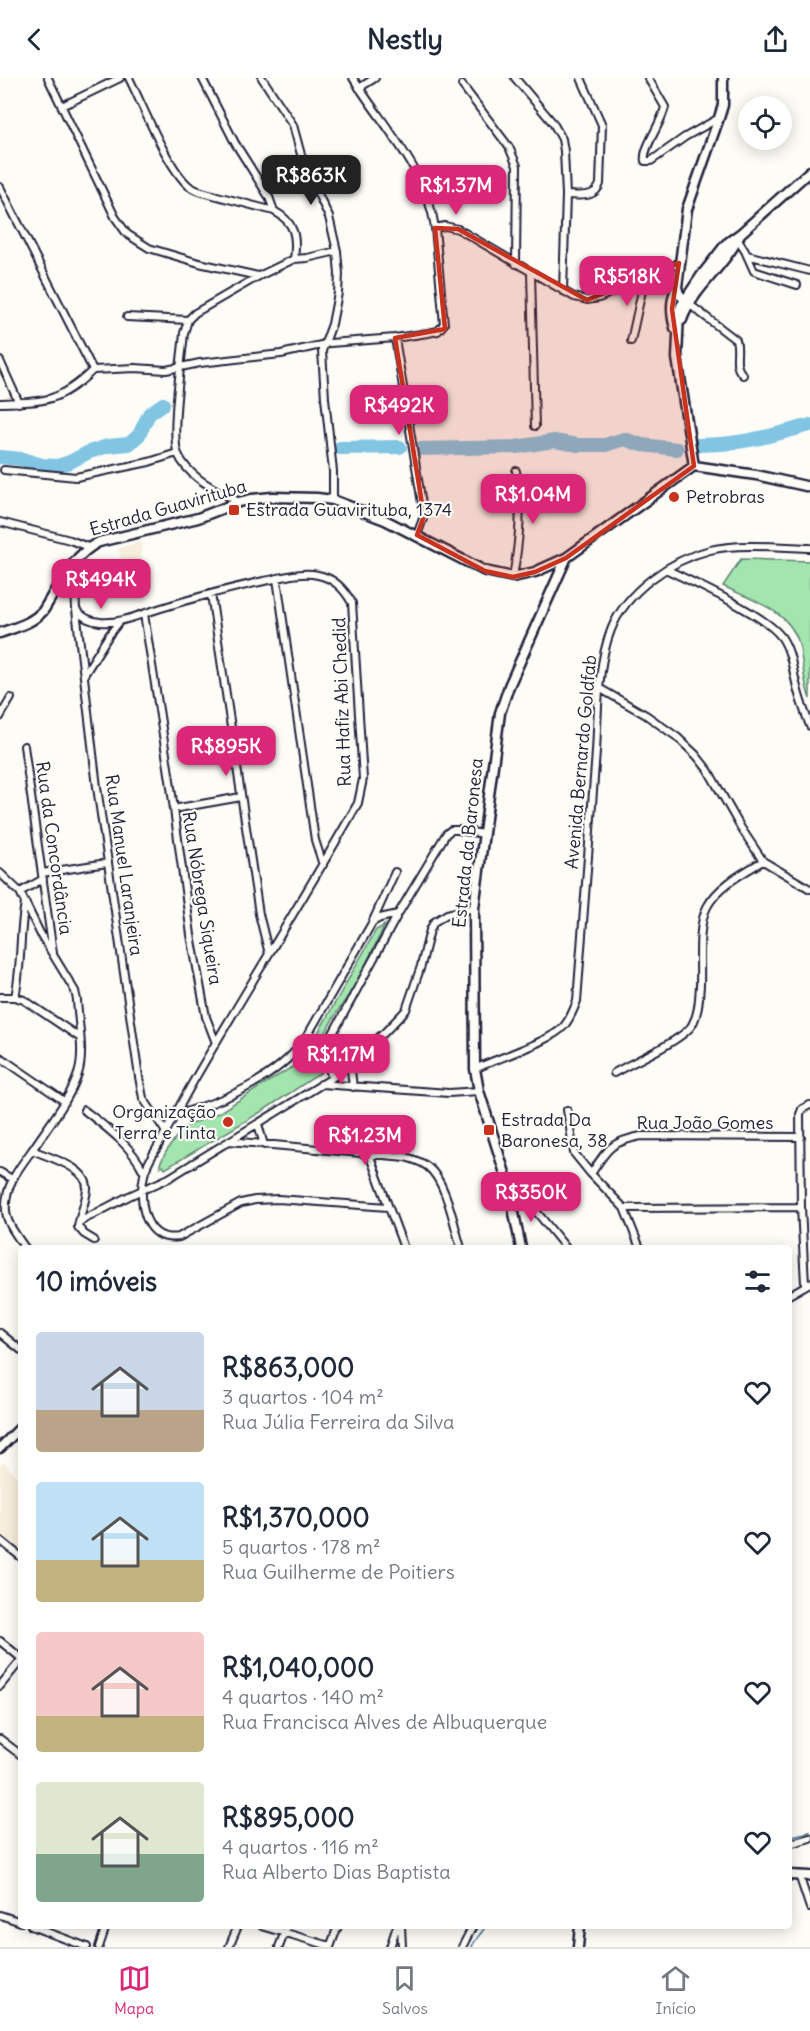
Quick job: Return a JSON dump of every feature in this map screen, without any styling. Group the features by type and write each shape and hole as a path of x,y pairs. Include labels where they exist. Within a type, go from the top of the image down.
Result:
{"main road":[{"path":"723,78 723,105 687,209 677,286 673,293 672,309 677,334 677,358 694,466 756,475 810,487"},
{"path":"677,334 690,301 740,236 810,171"},
{"path":"678,273 690,301"},
{"path":"677,286 690,301"},
{"name":"Estrada Guavirituba","path":"0,633 27,624 36,618 43,611 65,575 88,547 99,542 198,518 239,502 272,497 333,500 398,525 485,571 513,577 535,572 566,558 694,466"},
{"name":"Estrada da Baronesa","path":"520,1245 508,1183 479,1091 475,1069 474,908 502,706 566,558"},
{"path":"1,1445 18,1430"},
{"path":"792,1875 810,1876"},
{"path":"578,1947 582,1929"}],"street":[{"path":"48,78 115,217 128,234 141,244 159,252 259,276"},
{"path":"62,106 120,78"},
{"path":"129,78 171,162 191,188 274,211 289,222 294,229 296,238 294,259"},
{"path":"202,78 235,143 269,197 274,211"},
{"path":"261,78 292,125 303,162 329,217 337,251 338,293 332,324 323,344 322,358 333,471 333,500"},
{"path":"0,403 50,400 76,386 93,370 135,368 166,370 200,363 281,354 323,344 395,338 438,330 444,324 435,228 429,200 417,174 353,78"},
{"path":"359,88 375,78"},
{"path":"515,78 553,123 562,139 566,195 563,291"},
{"path":"566,195 592,195 600,184 602,125 580,78"},
{"path":"648,78 665,107 664,114 644,154 645,161 651,161 685,137 719,118"},
{"path":"462,85 514,156 517,166 516,264"},
{"path":"0,187 93,370"},
{"path":"435,228 445,226 458,229 563,291 587,300 599,298 679,263"},
{"path":"740,236 754,271 797,285"},
{"path":"239,502 205,484 189,469 177,453 175,437 180,368 184,333 188,320 195,313 259,276 294,259 337,251"},
{"path":"747,255 810,271"},
{"path":"531,273 535,426"},
{"path":"631,341 645,278"},
{"path":"690,301 736,340 738,345 737,367 743,375"},
{"path":"127,317 188,320"},
{"path":"395,338 424,516 417,536"},
{"path":"0,361 19,403"},
{"path":"4,470 76,477 137,465 177,453"},
{"path":"513,577 521,524 521,501 516,471"},
{"path":"0,522 70,540 88,547"},
{"name":"Avenida Bernardo Goldfab","path":"475,1069 549,1037 563,1027 577,1000 597,744 599,688 611,630 621,611 636,592 666,569 711,550 729,547 810,548"},
{"name":"Rua Manuel Laranjeira","path":"74,564 76,610 107,863 141,1088 150,1111 166,1132"},
{"path":"666,569 751,613 766,622 781,636 810,726"},
{"name":"Rua Hafiz Abi Chedid","path":"76,610 85,618 93,621 120,621 211,594 308,573 332,580 341,588 352,603 354,610 363,778 358,803 174,1115 144,1172 141,1191"},
{"name":"Rua Manuel Laranjeira","path":"65,575 75,595"},
{"path":"277,579 313,829 323,865"},
{"path":"211,594 261,923 269,954"},
{"name":"Rua Nóbrega Siqueira","path":"144,614 193,947 206,1017 216,1043"},
{"path":"84,676 120,621"},
{"path":"599,688 646,715 677,737 696,755 708,770 763,861 810,889"},
{"path":"0,717 11,698"},
{"name":"Rua da Concordância","path":"24,746 54,955"},
{"path":"174,809 241,797"},
{"path":"332,1077 327,1064 330,1037 398,914 446,834 451,830 458,830 484,834"},
{"path":"614,1072 680,1036 691,1027 699,1003 702,926 706,908 717,893 732,880 763,861"},
{"path":"20,892 43,876 107,863"},
{"path":"174,1115 215,1103 283,1064 295,1053 306,1038 372,923 395,872"},
{"path":"0,873 20,892 75,991 77,1000 80,1068 64,1101 12,1179 3,1212 23,1245"},
{"path":"15,997 20,975 21,923 25,902"},
{"path":"79,1222 169,1178 332,1077 385,1032 406,1010 434,922 447,914 474,908"},
{"path":"372,923 380,918 398,914"},
{"path":"0,997 15,997 37,1008 79,1037"},
{"path":"0,1057 64,1101"},
{"path":"350,1062 353,1087"},
{"path":"321,1084 448,1093 479,1091"},
{"path":"792,1293 808,1283 801,1207 801,1114 802,1109 810,1105"},
{"path":"84,1110 130,1149 144,1172"},
{"path":"567,1110 574,1153 624,1208 639,1245"},
{"path":"258,1124 264,1145"},
{"name":"Rua João Gomes","path":"591,1174 611,1146 623,1139 641,1136 801,1137"},
{"path":"229,1141 406,1157 420,1161 430,1168 440,1181 460,1245"},
{"path":"32,1150 74,1169 84,1178 87,1189 79,1222 80,1230 94,1240"},
{"path":"369,1154 403,1245"},
{"path":"0,1172 12,1179"},
{"path":"508,1183 522,1194 564,1245"},
{"path":"141,1191 143,1209 154,1232 170,1238 179,1237 241,1203 255,1200 278,1199 388,1207"},
{"path":"624,1208 801,1207"},
{"path":"0,1333 18,1348"},
{"path":"0,1540 18,1555"},
{"path":"0,1641 18,1656"},
{"path":"0,1686 18,1663"},
{"path":"0,1738 18,1753"},
{"path":"792,1843 810,1838"},
{"path":"799,1875 810,1908"},
{"path":"0,1915 18,1921"},
{"path":"39,1929 87,1947"},
{"path":"99,1947 105,1929"},
{"path":"229,1947 237,1929"},
{"path":"271,1929 330,1946 337,1929"},
{"path":"279,1947 286,1929"},
{"path":"390,1947 396,1929"},
{"path":"401,1929 402,1947"},
{"path":"462,1947 471,1929"}],"highlighted area":[{"path":"435,228 458,229 587,300 679,263 672,309 694,466 566,558 535,572 513,577 485,571 417,535 424,516 395,338 445,329"}],"shaded area":[{"path":"141,541 142,568 125,574 118,549"},
{"path":"4,1462 18,1478 18,1547 0,1533 0,1465"}],"green space":[{"path":"741,559 810,561 810,699 799,644 794,632 778,614 768,607 723,586"},
{"path":"385,925 360,976 326,1032 322,1044 322,1072 264,1110 165,1169 163,1166 160,1167 166,1152 182,1128 220,1112 297,1064 318,1033 376,930"}],"waterway":[{"path":"0,457 57,466 108,446 129,444 139,435 149,414 163,404"},
{"path":"698,445 742,442 810,425"},
{"path":"416,449 516,447 554,441 578,445 605,445 624,439 642,445 677,449"},
{"path":"340,448 400,447"},
{"path":"792,1836 810,1832"},
{"path":"472,1947 484,1929"}],"place":[{"name":"Petrobras","path":"674,497"},
{"name":"Estrada Guavirituba, 1374","path":"234,510"},
{"name":"Organização Terra e Tinta","path":"228,1122"},
{"name":"Estrada Da Baronesa, 38","path":"489,1130"}]}
